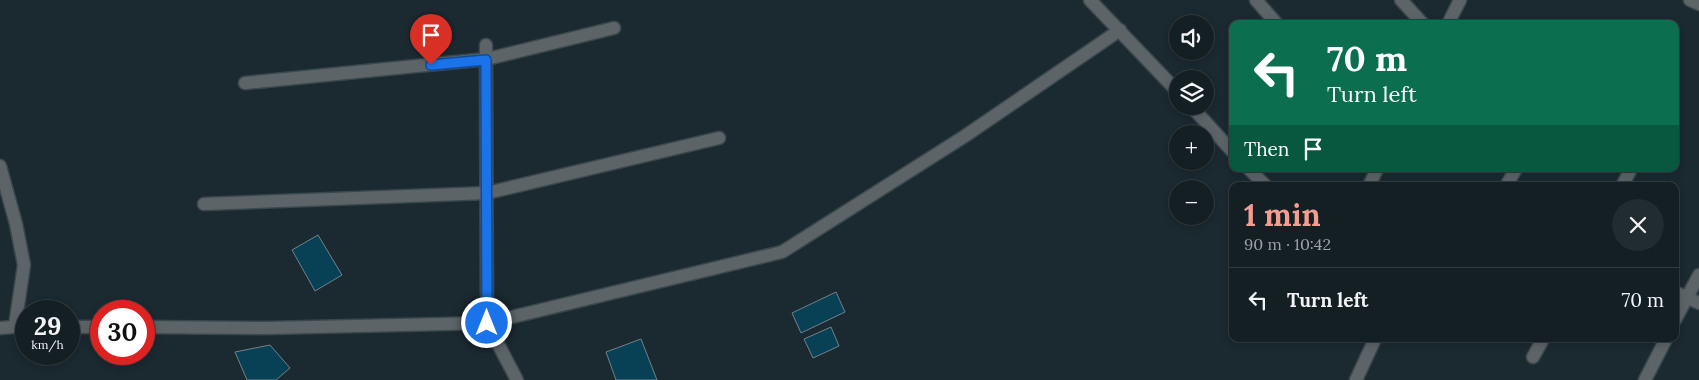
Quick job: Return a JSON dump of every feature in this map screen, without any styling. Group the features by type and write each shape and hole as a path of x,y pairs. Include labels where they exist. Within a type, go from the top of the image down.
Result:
{"street":[{"path":"1090,0 1169,82"},
{"path":"1256,0 1274,20"},
{"path":"1401,0 1419,20"},
{"path":"1450,20 1460,0"},
{"path":"1690,0 1699,4"},
{"path":"245,83 486,60 614,28"},
{"path":"155,327 268,328 487,323 782,252 965,136 1120,30"},
{"path":"486,45 487,323 517,380"},
{"path":"1199,115 1229,148"},
{"path":"204,204 487,193 719,138"},
{"path":"0,166 16,224 24,265 22,300"},
{"path":"1252,172 1262,182"},
{"path":"1699,275 1681,295 1699,303"},
{"path":"0,328 15,327"},
{"path":"1356,380 1374,342"},
{"path":"1533,357 1541,342"},
{"path":"1645,380 1664,342"}],"building":[{"path":"318,235 342,275 315,291 292,250"},
{"path":"836,292 845,312 801,333 792,313"},
{"path":"831,327 839,346 813,358 804,339"},
{"path":"641,339 657,380 616,380 606,352"},
{"path":"270,345 290,368 276,380 247,380 235,352"}],"route":[{"path":"431,65 486,60 487,323"}]}
